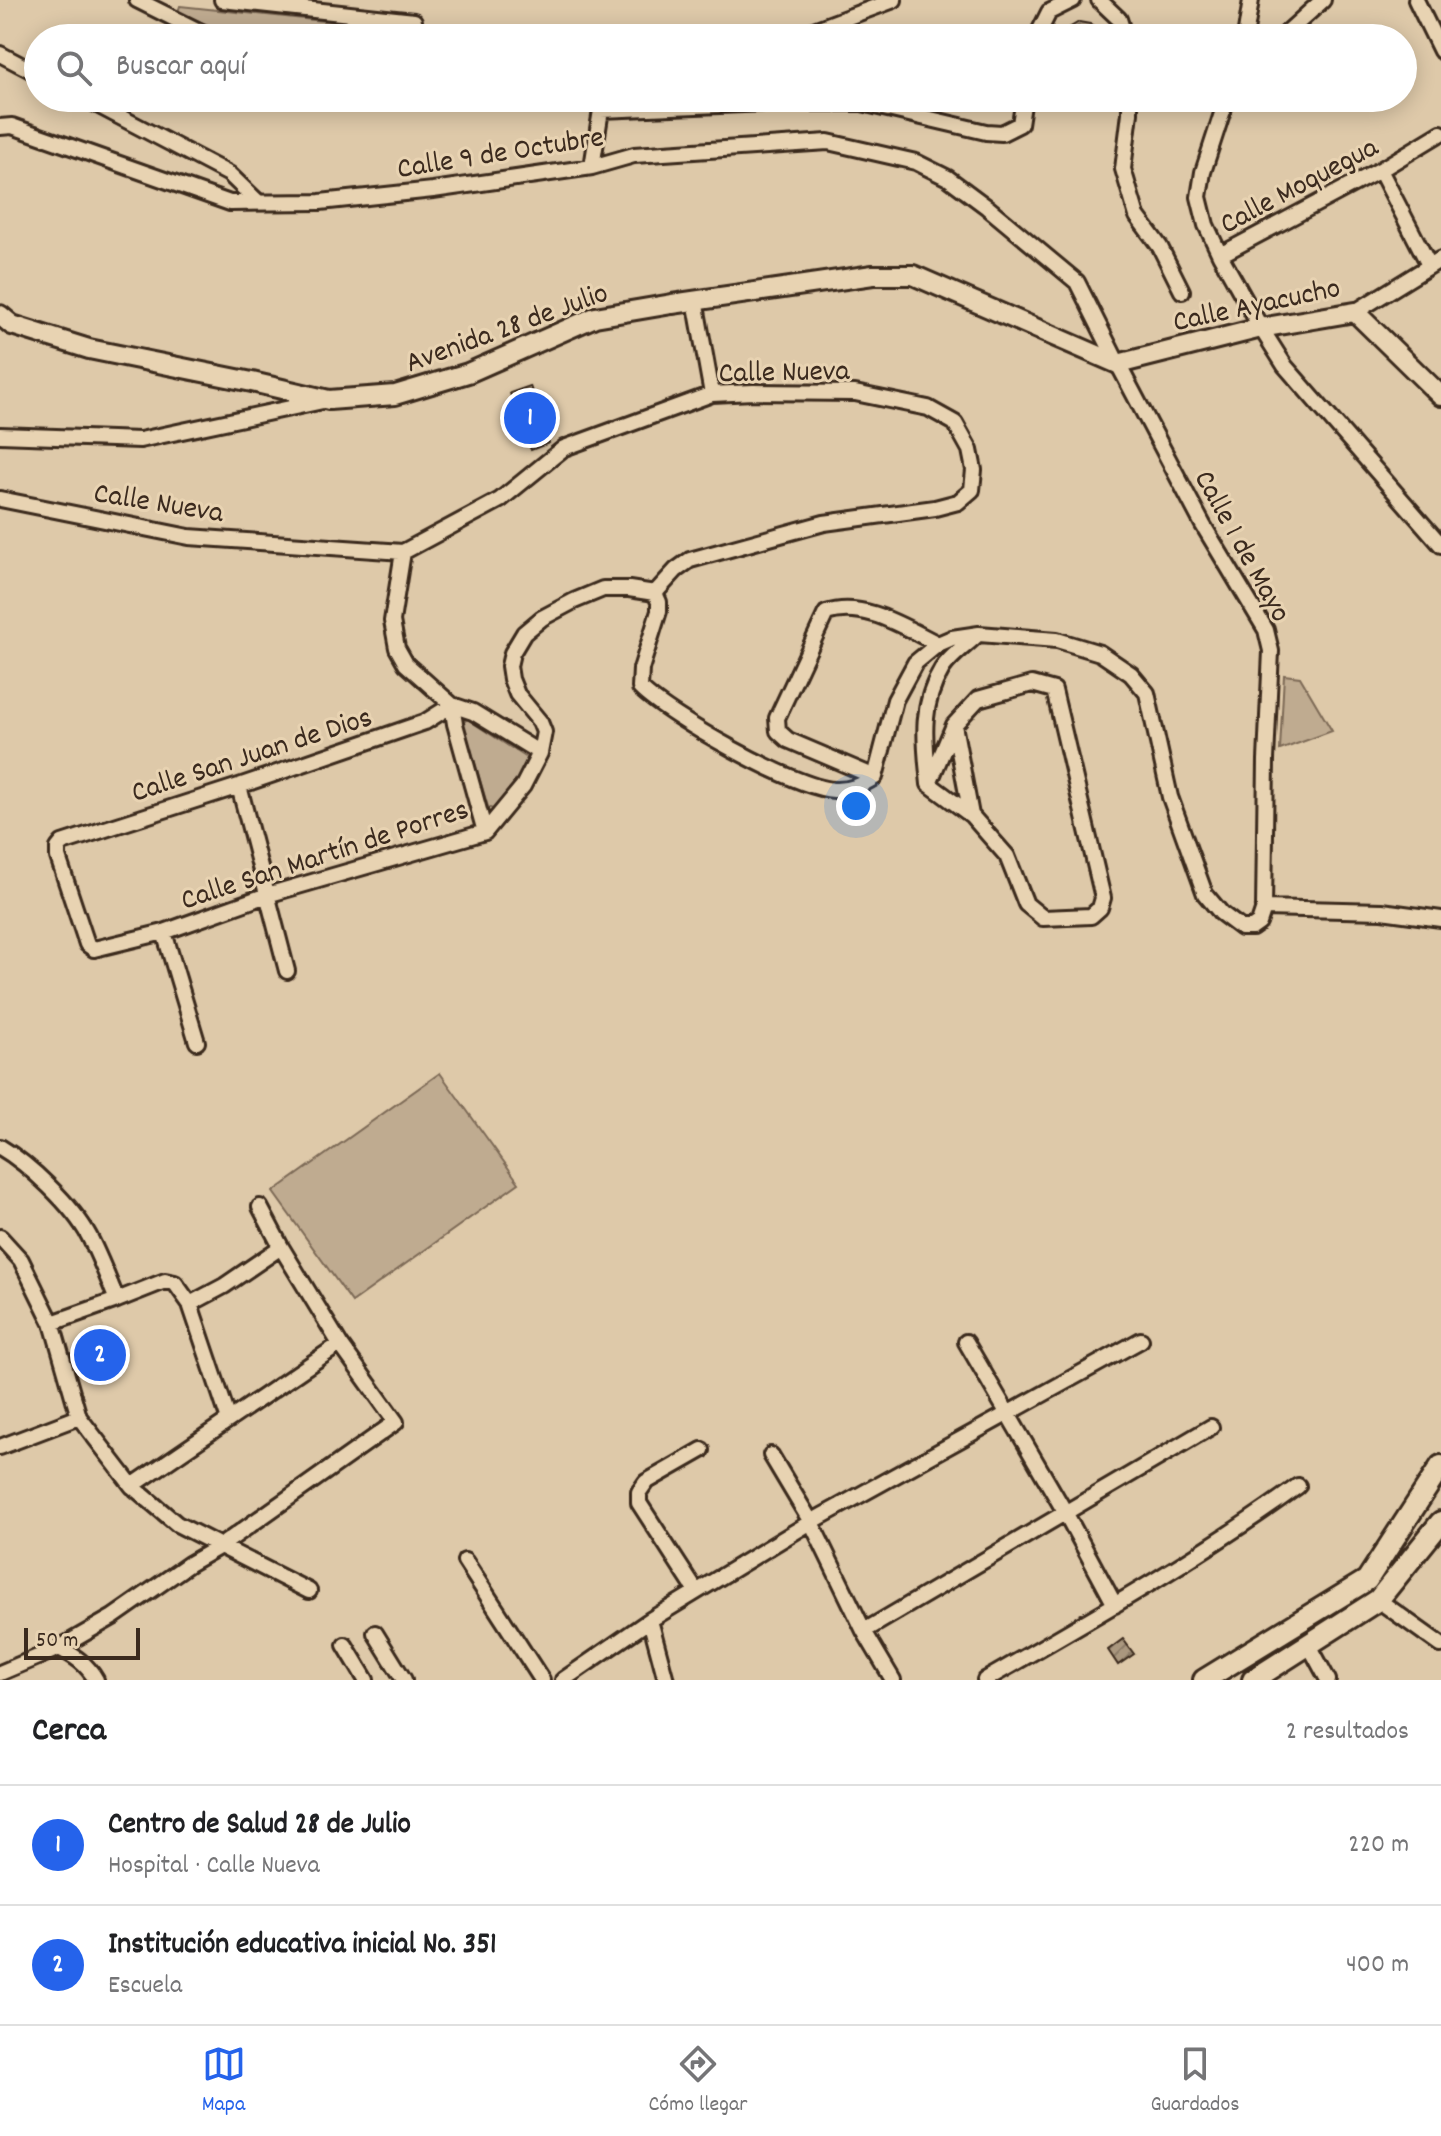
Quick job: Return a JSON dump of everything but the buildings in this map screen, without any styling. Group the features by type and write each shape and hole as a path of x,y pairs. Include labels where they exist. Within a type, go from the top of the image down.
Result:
{"main road":[{"path":"1204,1680 1367,1580 1441,1466"},
{"path":"1253,1680 1378,1600 1441,1522"}],"street":[{"path":"137,0 185,24"},
{"path":"222,0 414,21 414,24"},
{"path":"830,24 894,0"},
{"path":"1043,24 1049,12 1073,0"},
{"path":"1099,0 1121,24"},
{"path":"1247,24 1251,0"},
{"path":"1416,0 1441,51"},
{"path":"1294,24 1314,3"},
{"path":"0,54 24,67"},
{"path":"111,112 229,174 258,202"},
{"path":"592,167 599,112"},
{"path":"900,112 1002,133 1020,124 1022,112"},
{"path":"1130,112 1123,169 1137,216 1160,247 1182,291"},
{"path":"1222,112 1203,172 1199,197 1206,225 1220,255 1285,366 1441,545"},
{"name":"Calle 9 de Octubre","path":"1,127 12,126 230,203 320,202 433,190 592,167 634,155 828,142 916,162 948,178 987,207 1077,282 1118,364"},
{"name":"Calle Moquegua","path":"1220,255 1380,170 1441,133"},
{"path":"1380,170 1435,262"},
{"name":"Calle Ayacucho","path":"1118,364 1261,328 1355,312 1435,262"},
{"name":"Avenida 28 de Julio","path":"0,315 12,325 89,349 329,400 395,395 468,373 595,317 873,275 913,275 1118,364"},
{"path":"695,300 712,394"},
{"path":"1355,312 1441,396"},
{"name":"Calle 1 de Mayo","path":"1118,364 1203,525 1266,630 1271,651 1264,908"},
{"name":"Calle Nueva","path":"0,499 189,537 403,552 500,500 564,448 712,394 855,393 928,408 955,423 970,450 974,470 972,490 958,502 824,523 690,560 655,593"},
{"path":"0,435 140,440 329,400"},
{"path":"0,427 23,437"},
{"path":"403,552 392,621 397,648 406,664 452,705 473,712 540,753 544,732 540,722 517,694 509,666 512,653 524,633 542,618 603,589 655,593 659,602 641,669 640,688 650,698 716,740 797,780 834,790 859,787 875,777 895,700 915,663 938,644 952,638 979,634 1057,640 1100,653 1131,674 1147,693 1170,797 1205,894 1221,913 1241,928 1252,928 1259,923 1264,908 1382,911 1441,919"},
{"path":"875,777 788,740 778,731 777,718 826,613 840,608 874,614 938,644"},
{"path":"929,784 954,725 978,699 1032,684 1054,690 1103,898 1100,908 1091,916 1043,918 1026,904 1007,856 971,815 929,784 924,737 926,705 943,667 979,634"},
{"path":"452,705 485,832"},
{"name":"Calle San Juan de Dios","path":"87,944 58,857 58,848 62,843 425,722 452,705"},
{"path":"954,725 971,815"},
{"name":"Calle San Martín de Porres","path":"87,944 94,949 164,932 267,895 485,832 523,786 540,753"},
{"path":"239,786 287,971"},
{"path":"164,932 197,1042"},
{"path":"0,1147 19,1158 67,1205 88,1234 117,1300"},
{"path":"0,1673 59,1648 113,1617 222,1545 396,1422 340,1344 260,1207"},
{"path":"0,1237 21,1260 52,1323 79,1417 132,1486 177,1524 309,1591"},
{"path":"190,1304 224,1286 281,1247"},
{"path":"52,1323 165,1281 175,1283 190,1304 229,1420"},
{"path":"563,1680 650,1620 811,1522 1141,1340"},
{"path":"966,1342 1115,1605"},
{"path":"132,1486 340,1344"},
{"path":"0,1447 79,1417"},
{"path":"864,1631 1211,1427"},
{"path":"696,1591 639,1503 639,1492 646,1482 702,1450"},
{"path":"771,1455 811,1522 864,1631 893,1680"},
{"path":"985,1680 1115,1605 1266,1510 1298,1486"},
{"path":"465,1561 542,1680"},
{"path":"1378,1600 1441,1645"},
{"path":"650,1620 666,1680"},
{"path":"375,1633 404,1680"},
{"path":"345,1645 366,1680"},
{"path":"1309,1645 1328,1680"},
{"path":"59,1648 77,1657 96,1680"}],"shaded area":[{"path":"180,6 351,24 206,24 178,12"},
{"path":"1284,675 1300,677 1332,731 1280,750"},
{"path":"467,719 527,758 528,765 494,810 488,807 463,723"},
{"path":"440,1073 519,1183 352,1302 273,1192"}],"place":[{"name":"Centro de Salud 28 de Julio","path":"530,418"},
{"name":"Institución educativa inicial No. 351","path":"100,1355"}]}
